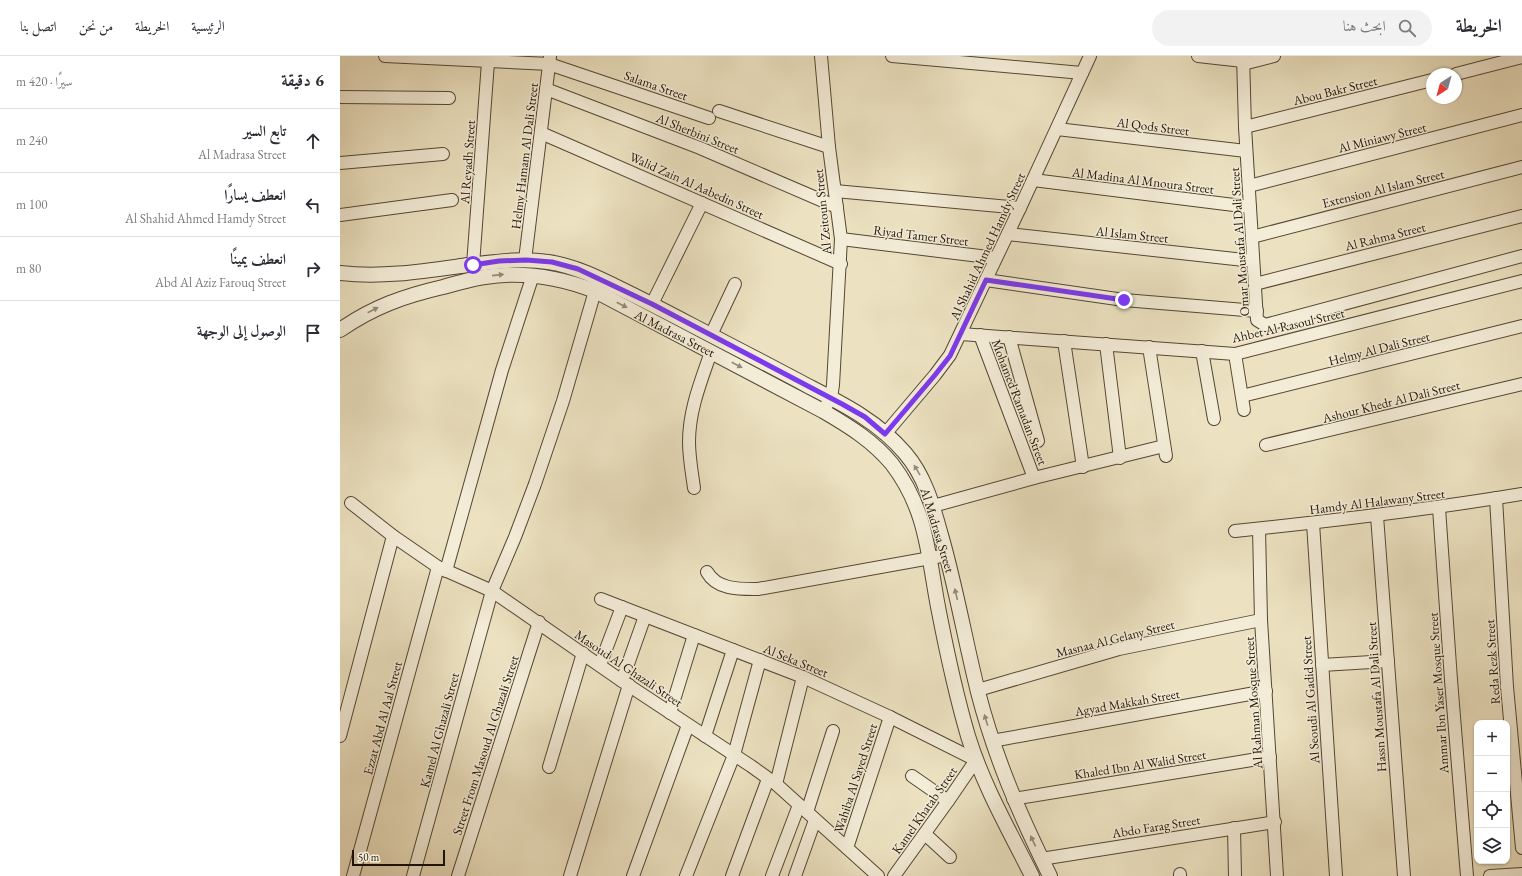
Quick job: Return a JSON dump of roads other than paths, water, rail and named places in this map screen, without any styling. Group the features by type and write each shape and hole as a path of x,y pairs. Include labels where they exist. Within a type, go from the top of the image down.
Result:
{"street":[{"name":"Salama Street","path":"385,56 488,62 549,60 714,114 829,148"},
{"name":"Al Zeitoun Street","path":"821,56 829,148 841,239 834,385 830,398 823,410"},
{"path":"892,56 1082,73"},
{"name":"Al Shahid Ahmed Hamdy Street","path":"885,434 950,356 1090,56"},
{"path":"1198,56 1243,60 1274,56"},
{"path":"1462,72 1522,57"},
{"name":"Helmy Hamam Al Dali Street","path":"526,260 549,60"},
{"name":"Omar Moustafa Al Dali Street","path":"1243,60 1246,151 1257,320 1260,323 1265,324 1522,256"},
{"name":"Al Reyadh Street","path":"473,265 488,62"},
{"name":"Abou Bakr Street","path":"1245,128 1426,82"},
{"name":"Al Sherbini Street","path":"546,89 700,148 837,207"},
{"path":"340,97 449,98"},
{"name":"Al Miniawy Street","path":"1249,186 1522,115"},
{"name":"Al Qods Street","path":"1057,129 1246,151"},
{"name":"Walid Zain Al Aabedin Street","path":"541,133 841,264"},
{"path":"340,163 443,154"},
{"name":"Extension Al Islam Street","path":"1252,237 1522,167"},
{"name":"Al Madina Al Mnoura Street","path":"1033,180 1250,207"},
{"path":"835,191 1020,208"},
{"path":"340,216 452,200"},
{"path":"652,304 702,203"},
{"name":"Al Rahma Street","path":"1255,284 1522,216"},
{"name":"Al Islam Street","path":"1008,234 1254,262"},
{"name":"Riyad Tamer Street","path":"841,239 996,258"},
{"name":"Al Madrasa Street","path":"340,273 362,275 397,274 499,261 526,260 552,262 578,269 652,304 865,417 896,444 915,466 933,506 947,555 978,690 992,741 1013,799 1050,876"},
{"name":"Al Madrasa Street","path":"340,330 366,313 381,306 414,294 483,277 533,275 564,280 595,291 823,410 867,439 892,464 902,478 924,525 946,642 962,712 976,760 993,800 1032,876"},
{"name":"Ezzat Abd Al Aal Street","path":"353,876 442,569 502,370 533,275"},
{"path":"986,280 1124,300 1257,311"},
{"name":"Ahbet Al Rasoul Street","path":"961,334 1235,354 1522,281"},
{"path":"711,335 736,284"},
{"name":"Kamel Al Ghazali Street","path":"413,876 492,591 515,537 535,484 563,401 595,291"},
{"name":"Helmy Al Dali Street","path":"1242,396 1522,326"},
{"name":"Mohamed Ramadan Street","path":"980,335 1034,478"},
{"path":"1010,337 1038,441"},
{"path":"1064,341 1082,467"},
{"path":"1106,344 1120,458"},
{"path":"933,506 1034,478 1120,458 1165,451 1149,347"},
{"path":"1202,351 1214,419"},
{"path":"694,488 689,443 690,425 697,391 712,352"},
{"path":"1235,354 1244,410"},
{"name":"Ashour Khedr Al Dali Street","path":"1266,445 1522,384"},
{"name":"Hamdy Al Halawany Street","path":"1235,532 1439,508 1522,494"},
{"name":"Reda Rezk Street","path":"1496,498 1507,687 1522,848"},
{"name":"Masoud Al Ghazali Street","path":"350,503 393,536 442,569 492,591 539,622 625,683 734,755 772,782 878,876"},
{"name":"Ammar Ibn Yaser Mosque Street","path":"1439,508 1467,876"},
{"name":"Hassn Moustafa Al Dali Street","path":"1377,516 1404,876"},
{"name":"Al Seoudi Al Gadid Street","path":"1313,523 1336,876"},
{"name":"Al Rahman Mosque Street","path":"1259,529 1261,620 1275,822 1277,876"},
{"path":"340,736 393,536"},
{"path":"707,572 710,578 724,586 758,589 929,557 947,555"},
{"name":"Al Seka Street","path":"600,599 803,677 890,717 976,760"},
{"path":"600,665 622,607"},
{"path":"570,876 644,616"},
{"name":"Masnaa Al Gelany Street","path":"978,690 1119,649 1261,620"},
{"name":"Street From Masoud Al Ghazali Street","path":"458,876 539,622"},
{"path":"670,712 694,635"},
{"path":"705,736 733,650"},
{"path":"549,767 583,653"},
{"path":"686,876 734,755 760,660"},
{"path":"1322,665 1388,660"},
{"path":"732,876 772,782 803,677"},
{"name":"Agyad Makkah Street","path":"992,741 1266,691"},
{"name":"Wahiba Al Sayed Street","path":"846,848 890,717"},
{"path":"633,876 688,725"},
{"path":"796,876 807,812 833,731"},
{"name":"Khaled Ibn Al Walid Street","path":"1013,799 1270,757"},
{"name":"Kamel Khatab Street","path":"894,876 976,760"},
{"path":"912,776 948,801"},
{"path":"772,876 807,812"},
{"name":"Abdo Farag Street","path":"1041,859 1275,822"},
{"path":"1234,828 1235,876"},
{"path":"925,834 950,857"},
{"path":"1490,876 1522,874"}]}
